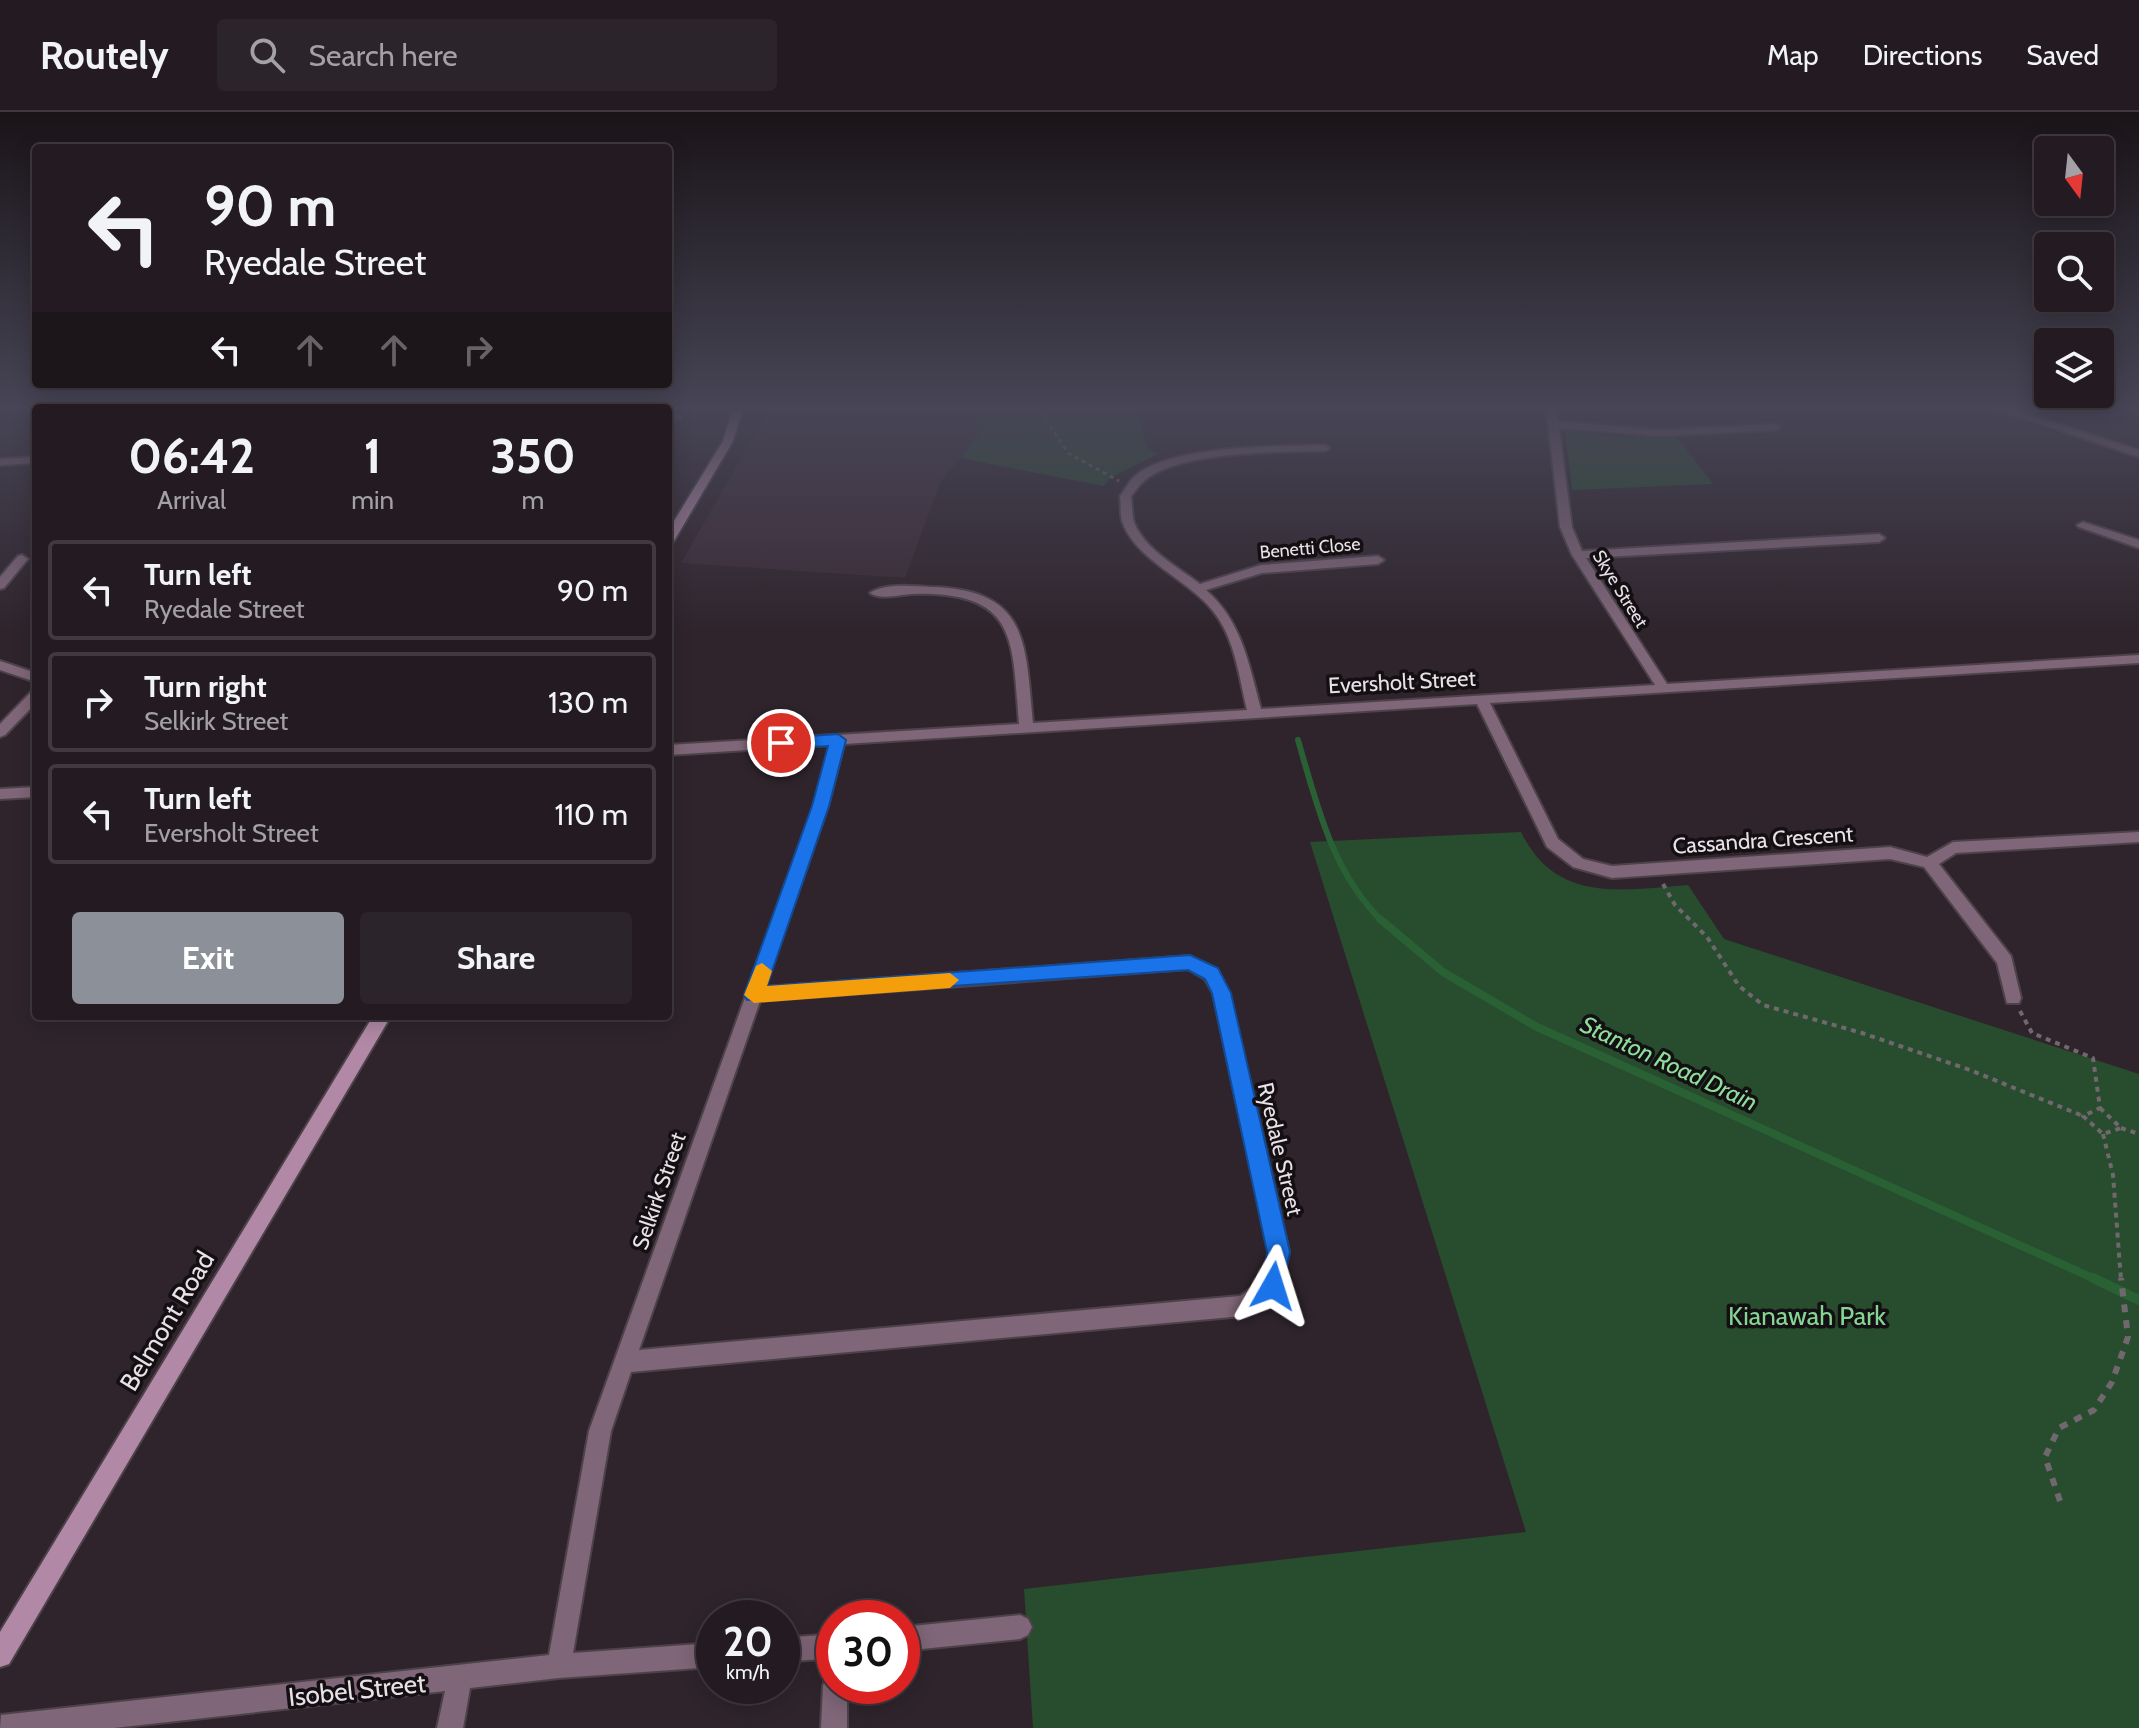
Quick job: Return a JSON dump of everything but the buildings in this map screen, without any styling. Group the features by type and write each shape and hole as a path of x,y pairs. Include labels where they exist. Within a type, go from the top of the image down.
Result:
{"main road":[{"path":"672,534 704,481"},
{"name":"Belmont Road","path":"0,1655 380,1020"}],"street":[{"path":"1140,481 1133,486 1124,503 1127,519 1141,541 1199,588 1232,630 1255,713"},
{"name":"Skye Street","path":"1561,481 1566,527 1578,555 1664,689"},
{"path":"2083,525 2139,544"},
{"path":"1578,555 1879,538"},
{"path":"0,585 22,559"},
{"name":"Benetti Close","path":"1199,588 1261,569 1378,560"},
{"path":"876,593 916,589 949,591 979,600 1003,615 1015,634 1026,727"},
{"name":"Eversholt Street","path":"672,750 2139,659"},
{"path":"0,665 32,677"},
{"path":"0,732 32,699"},
{"name":"Cassandra Crescent","path":"1482,700 1552,843 1578,863 1612,872 1890,853 1929,863"},
{"name":"Selkirk Street","path":"559,1666 600,1431 821,806 838,740"},
{"path":"0,794 32,792"},
{"path":"2013,998 2005,961 1929,863 1953,848 2139,837"},
{"name":"Ryedale Street","path":"624,1362 1243,1306 1273,1286 1279,1252 1221,993 1211,974 1190,962 754,995"},
{"path":"920,1637 1020,1627"},
{"name":"Isobel Street","path":"1,1728 559,1666 696,1656"},
{"path":"450,1728 460,1679"},
{"path":"834,1728 835,1704"}],"path":[{"path":"1122,481 1133,486"},
{"path":"1655,870 1675,905 1707,937 1739,986 1763,1005 1862,1033 1970,1070 2083,1116 2103,1134 2113,1175 2116,1241 2128,1337 2112,1382 2094,1410 2059,1428 2045,1457 2060,1501"},
{"path":"2013,998 2032,1033 2093,1058 2100,1108 2121,1128 2139,1134"},
{"path":"2083,1116 2100,1108"},
{"path":"2103,1134 2121,1128"}],"shaded area":[{"path":"728,481 941,481 905,578 681,563"}],"green space":[{"path":"1080,481 1107,481 1104,486"},
{"path":"1571,481 1711,481 1713,484 1572,490"},
{"name":"Kianawah Park","path":"1521,832 1535,855 1552,871 1572,882 1615,889 1688,885 1724,939 2139,1074 2139,1728 1033,1728 1024,1589 1526,1532 1310,842"}],"waterway":[{"name":"Stanton Road Drain","path":"1298,740 1320,813 1338,859 1350,881 1381,920"},
{"name":"Stanton Road Drain","path":"1381,920 1443,972 1535,1026 2097,1280"},
{"name":"Stanton Road Drain","path":"2093,1278 2139,1300"}],"slow traffic":[{"path":"762,971 754,995 950,980"}],"route":[{"path":"781,743 838,740 821,806 754,995 1190,962 1211,974 1221,993 1279,1252 1273,1286"}]}
